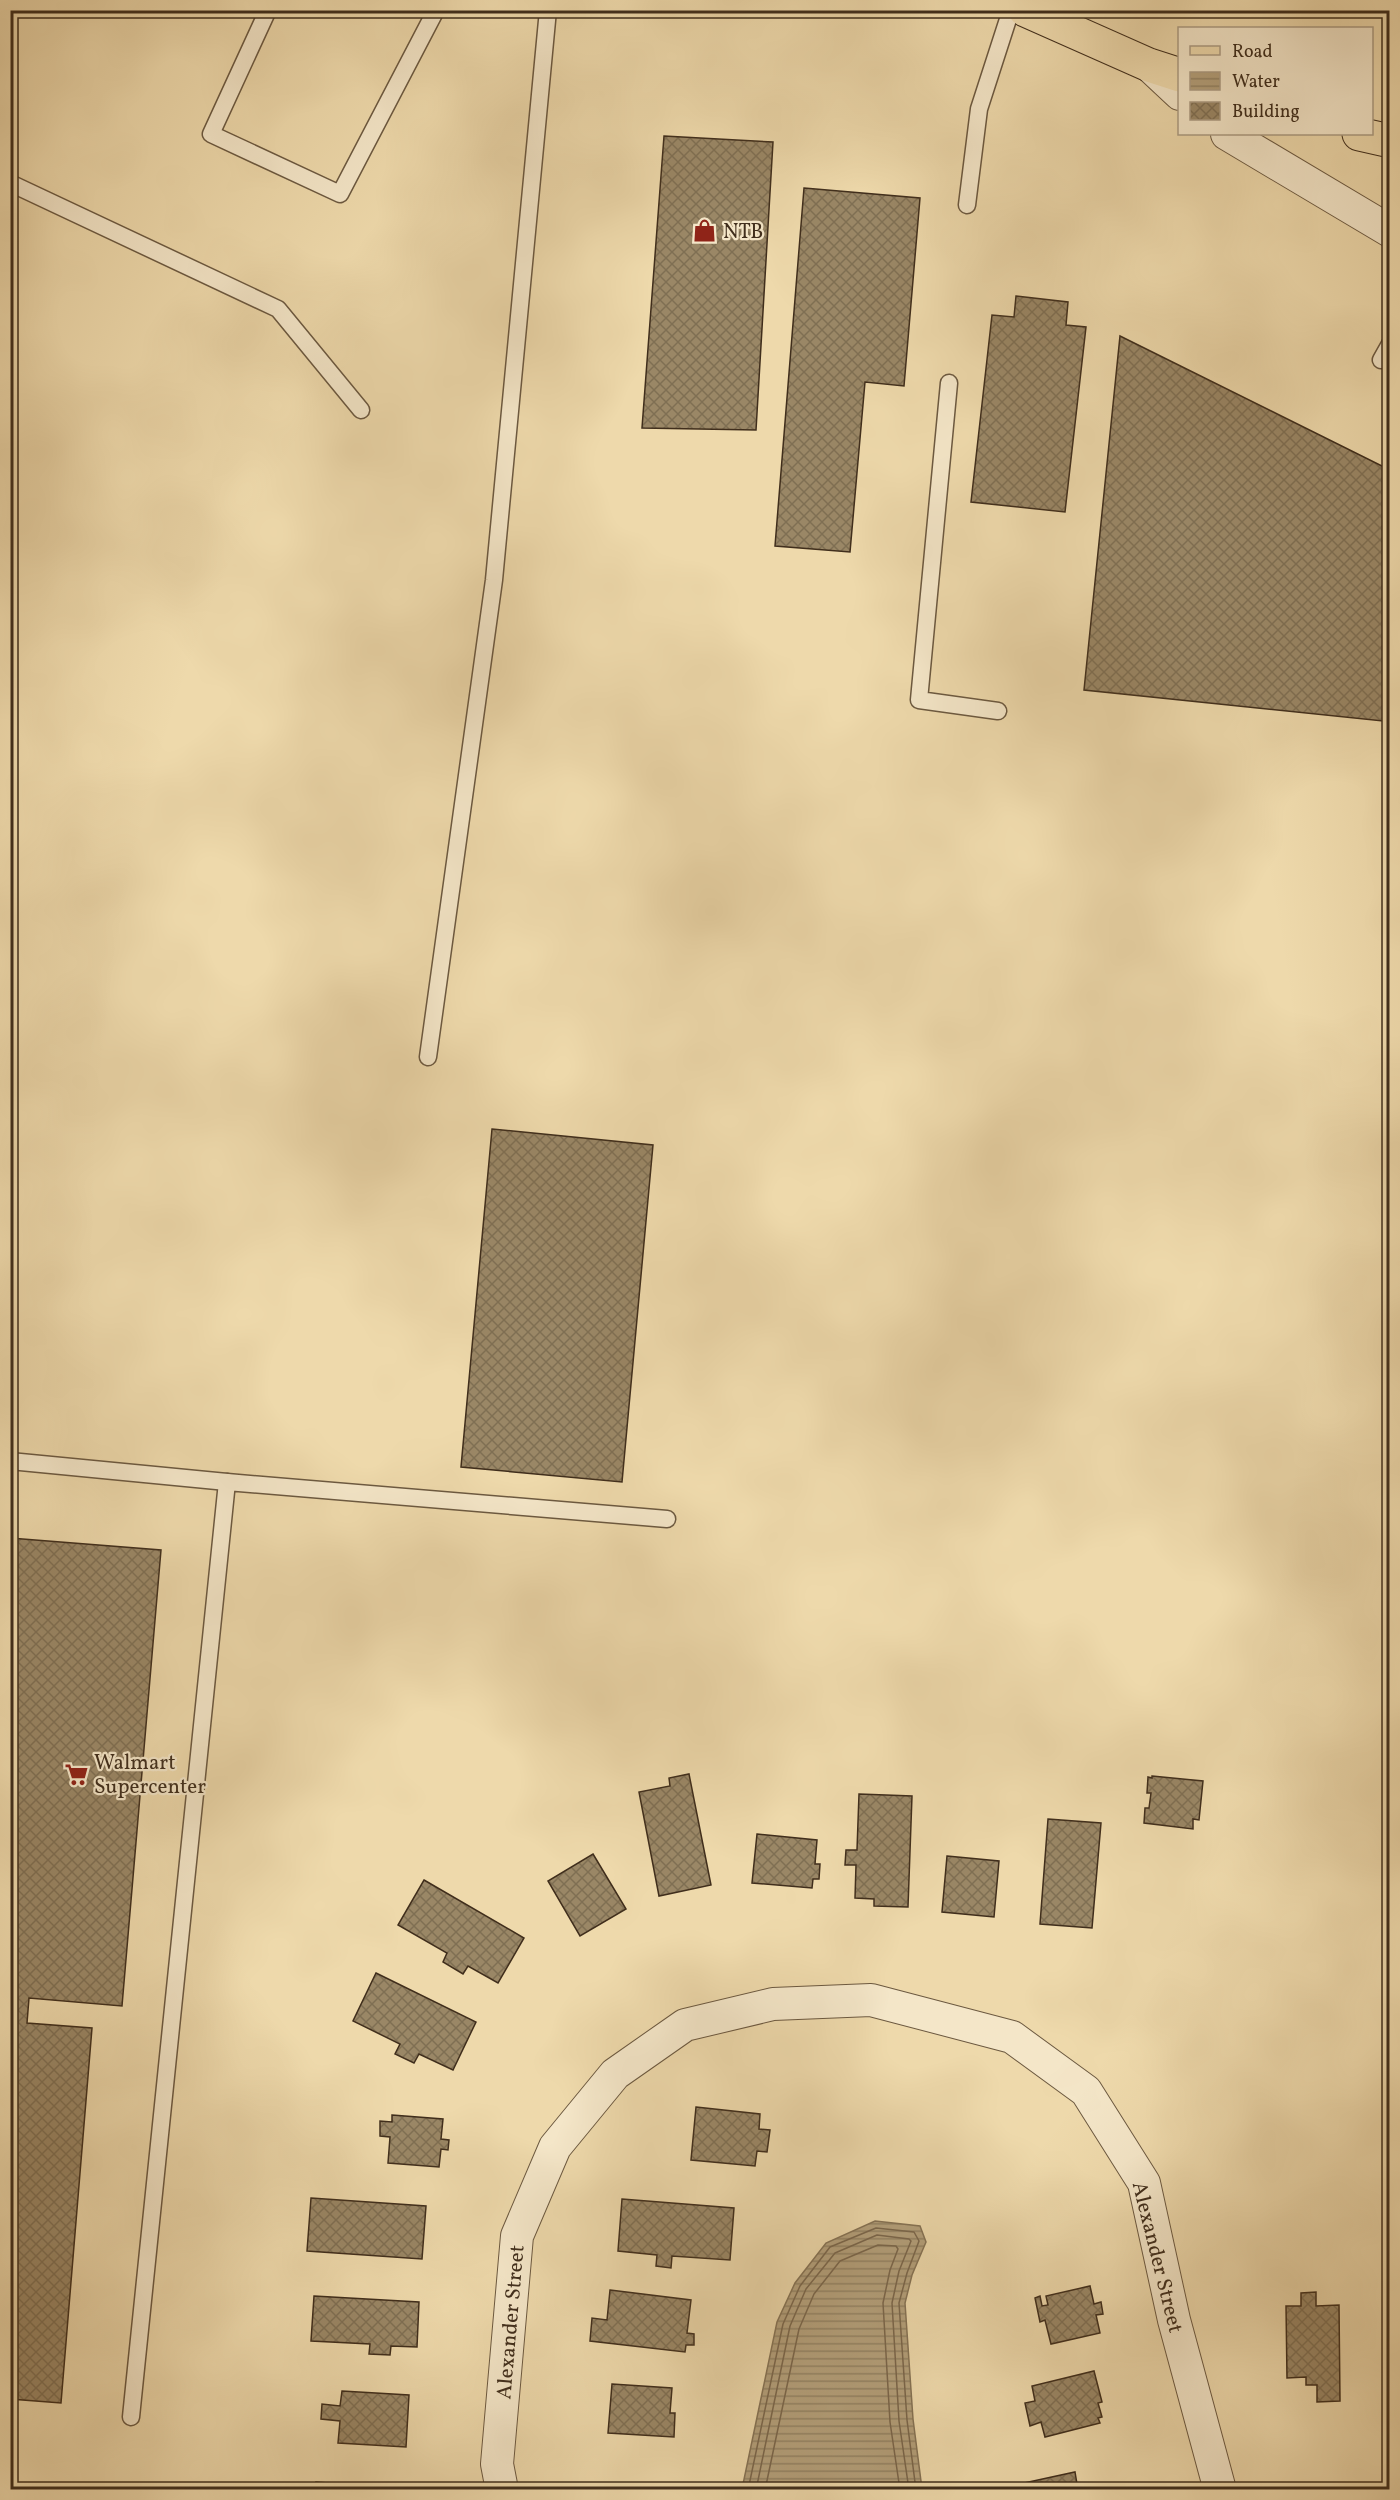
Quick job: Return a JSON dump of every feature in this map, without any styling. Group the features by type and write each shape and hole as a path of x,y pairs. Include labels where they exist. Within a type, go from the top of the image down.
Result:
{"main road":[{"path":"1025,10 1149,65 1178,75"},
{"path":"1363,135 1389,141"}],"street":[{"path":"1149,65 1178,93"},
{"path":"1229,135 1389,231"},
{"name":"Alexander Street","path":"502,2490 497,2464 517,2236 555,2147 615,2074 685,2025 773,2004 871,2000 1012,2037 1086,2091 1144,2183 1174,2320 1220,2490"}],"lane":[{"path":"268,10 211,134 340,195 436,10"},
{"path":"428,1057 494,580 548,10"},
{"path":"967,205 979,109 1011,10"},
{"path":"10,183 278,309 361,410"},
{"path":"1381,360 1389,344"},
{"path":"949,383 919,700 998,711"},
{"path":"10,1461 226,1482 667,1519"},
{"path":"131,2417 226,1482"}],"water":[{"path":"875,2221 920,2226 926,2242 912,2275 905,2303 913,2419 922,2489 742,2489 777,2322 795,2283 826,2243"}],"building":[{"path":"664,136 773,142 756,430 642,428"},
{"path":"804,188 920,198 904,386 865,382 850,552 775,546"},
{"path":"1016,296 1068,302 1066,325 1086,327 1065,512 971,502 992,315 1014,317"},
{"path":"1120,336 1390,470 1390,656 1383,721 1084,690"},
{"path":"492,1129 653,1145 622,1482 461,1467"},
{"name":"Walmart Supercenter","path":"10,1538 161,1550 122,2006 29,1998 27,2023 92,2028 61,2403 10,2399"},
{"path":"689,1774 711,1885 659,1896 639,1792 670,1786 669,1778"},
{"path":"1152,1776 1203,1781 1199,1820 1193,1819 1193,1829 1144,1823 1145,1808 1149,1808 1151,1793 1147,1793 1148,1777 1152,1778"},
{"path":"859,1794 912,1796 908,1907 874,1906 874,1899 855,1898 856,1865 845,1865 846,1850 857,1850"},
{"path":"1048,1819 1101,1823 1092,1928 1040,1924"},
{"path":"757,1834 817,1840 815,1864 820,1864 819,1879 813,1879 812,1888 752,1883"},
{"path":"593,1854 626,1909 580,1936 548,1881"},
{"path":"947,1856 999,1861 994,1917 942,1912"},
{"path":"424,1880 524,1938 498,1983 468,1966 463,1974 443,1962 447,1953 398,1925"},
{"path":"376,1973 476,2022 453,2070 419,2054 414,2063 395,2054 400,2044 353,2021"},
{"path":"696,2107 760,2114 759,2129 770,2130 767,2152 757,2151 755,2166 691,2160"},
{"path":"392,2115 443,2119 441,2139 449,2140 448,2150 441,2149 439,2167 388,2163 390,2137 380,2136 380,2121 392,2122"},
{"path":"311,2198 426,2206 422,2259 307,2251"},
{"path":"622,2199 734,2208 730,2260 672,2256 671,2268 656,2266 657,2255 618,2251"},
{"path":"1090,2286 1094,2304 1101,2302 1103,2314 1096,2315 1100,2333 1051,2344 1045,2320 1040,2322 1035,2298 1040,2296 1042,2306 1048,2305 1046,2296"},
{"path":"610,2290 691,2300 687,2333 694,2334 694,2345 686,2345 685,2352 590,2341 592,2318 607,2320"},
{"path":"1316,2292 1316,2306 1339,2305 1340,2401 1317,2402 1317,2385 1306,2385 1306,2377 1287,2378 1286,2306 1301,2306 1301,2293"},
{"path":"314,2296 419,2302 417,2347 391,2346 390,2355 369,2354 370,2344 311,2341"},
{"path":"1094,2371 1102,2402 1098,2403 1102,2417 1098,2418 1100,2423 1045,2437 1041,2422 1030,2426 1025,2403 1035,2401 1032,2386"},
{"path":"612,2384 672,2388 670,2413 675,2413 674,2437 608,2433"},
{"path":"342,2391 409,2395 406,2447 338,2443 340,2421 321,2419 322,2404 340,2406"},
{"path":"1075,2472 1078,2490 1011,2490 1010,2486"},
{"path":"316,2482 352,2485 352,2490 316,2490"}],"place":[{"name":"NTB","path":"705,231"},
{"name":"Walmart Supercenter","path":"76,1774"}]}
